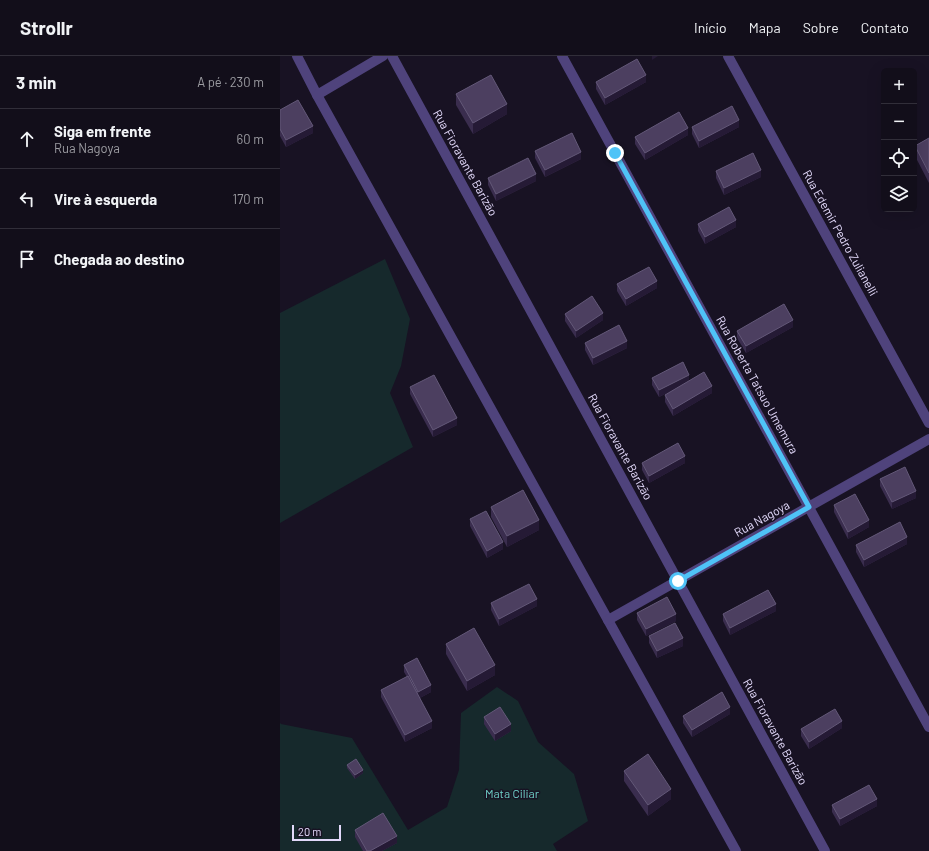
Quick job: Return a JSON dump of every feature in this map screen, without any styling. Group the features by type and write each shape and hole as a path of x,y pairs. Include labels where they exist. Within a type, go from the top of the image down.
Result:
{"street":[{"path":"296,56 736,851"},
{"path":"317,95 383,56"},
{"name":"Rua Fioravante Barizão","path":"392,56 825,851"},
{"name":"Rua Roberta Tatsuo Umemura","path":"562,56 929,727"},
{"name":"Rua Edemir Pedro Zulianelli","path":"728,56 929,423"},
{"name":"Rua Nagoya","path":"608,620 929,439"}],"green space":[{"path":"385,259 410,319 401,366 390,393 413,447 280,523 280,313"},
{"name":"Mata Ciliar","path":"497,687 518,701 538,742 574,774 588,821 553,844 557,851 280,851 280,723 352,738 408,830 447,807 459,770 461,713"}],"building":[{"path":"637,59 646,75 605,98 596,82"},
{"path":"491,75 507,104 473,123 456,94"},
{"path":"298,100 313,126 286,140 280,129 280,110"},
{"path":"732,106 739,120 699,141 692,127"},
{"path":"679,112 688,128 645,153 635,137"},
{"path":"572,133 581,152 545,170 535,151"},
{"path":"929,138 929,173 917,150 917,145"},
{"path":"753,153 761,170 724,188 716,171"},
{"path":"528,158 536,174 496,194 488,178"},
{"path":"729,207 736,220 705,237 698,224"},
{"path":"649,267 657,281 626,299 617,284"},
{"path":"592,296 603,313 576,331 565,314"},
{"path":"784,304 793,320 746,346 737,331"},
{"path":"619,325 627,341 593,358 585,343"},
{"path":"683,362 689,375 659,390 652,378"},
{"path":"704,372 712,386 673,409 665,395"},
{"path":"434,375 457,418 433,430 410,387"},
{"path":"678,443 685,456 649,476 642,463"},
{"path":"905,467 916,491 892,502 880,479"},
{"path":"523,490 539,520 507,536 491,507"},
{"path":"855,494 869,520 848,532 834,505"},
{"path":"486,511 503,542 487,551 470,519"},
{"path":"900,522 907,537 864,560 856,545"},
{"path":"529,584 537,599 499,619 491,603"},
{"path":"768,590 776,604 730,628 723,614"},
{"path":"667,597 676,614 646,629 637,613"},
{"path":"675,623 683,638 657,651 649,636"},
{"path":"474,628 495,665 467,681 446,644"},
{"path":"417,658 431,685 418,692 404,665"},
{"path":"408,676 432,721 405,735 381,690"},
{"path":"722,692 730,707 692,730 683,716"},
{"path":"500,707 511,724 495,734 484,717"},
{"path":"835,709 842,721 809,742 801,729"},
{"path":"648,754 671,789 648,805 624,771"},
{"path":"356,759 363,770 355,775 347,765"},
{"path":"869,785 877,799 840,819 832,805"},
{"path":"383,813 397,836 370,851 367,851 355,830"}],"route":[{"path":"615,153 809,507 678,581"}]}
